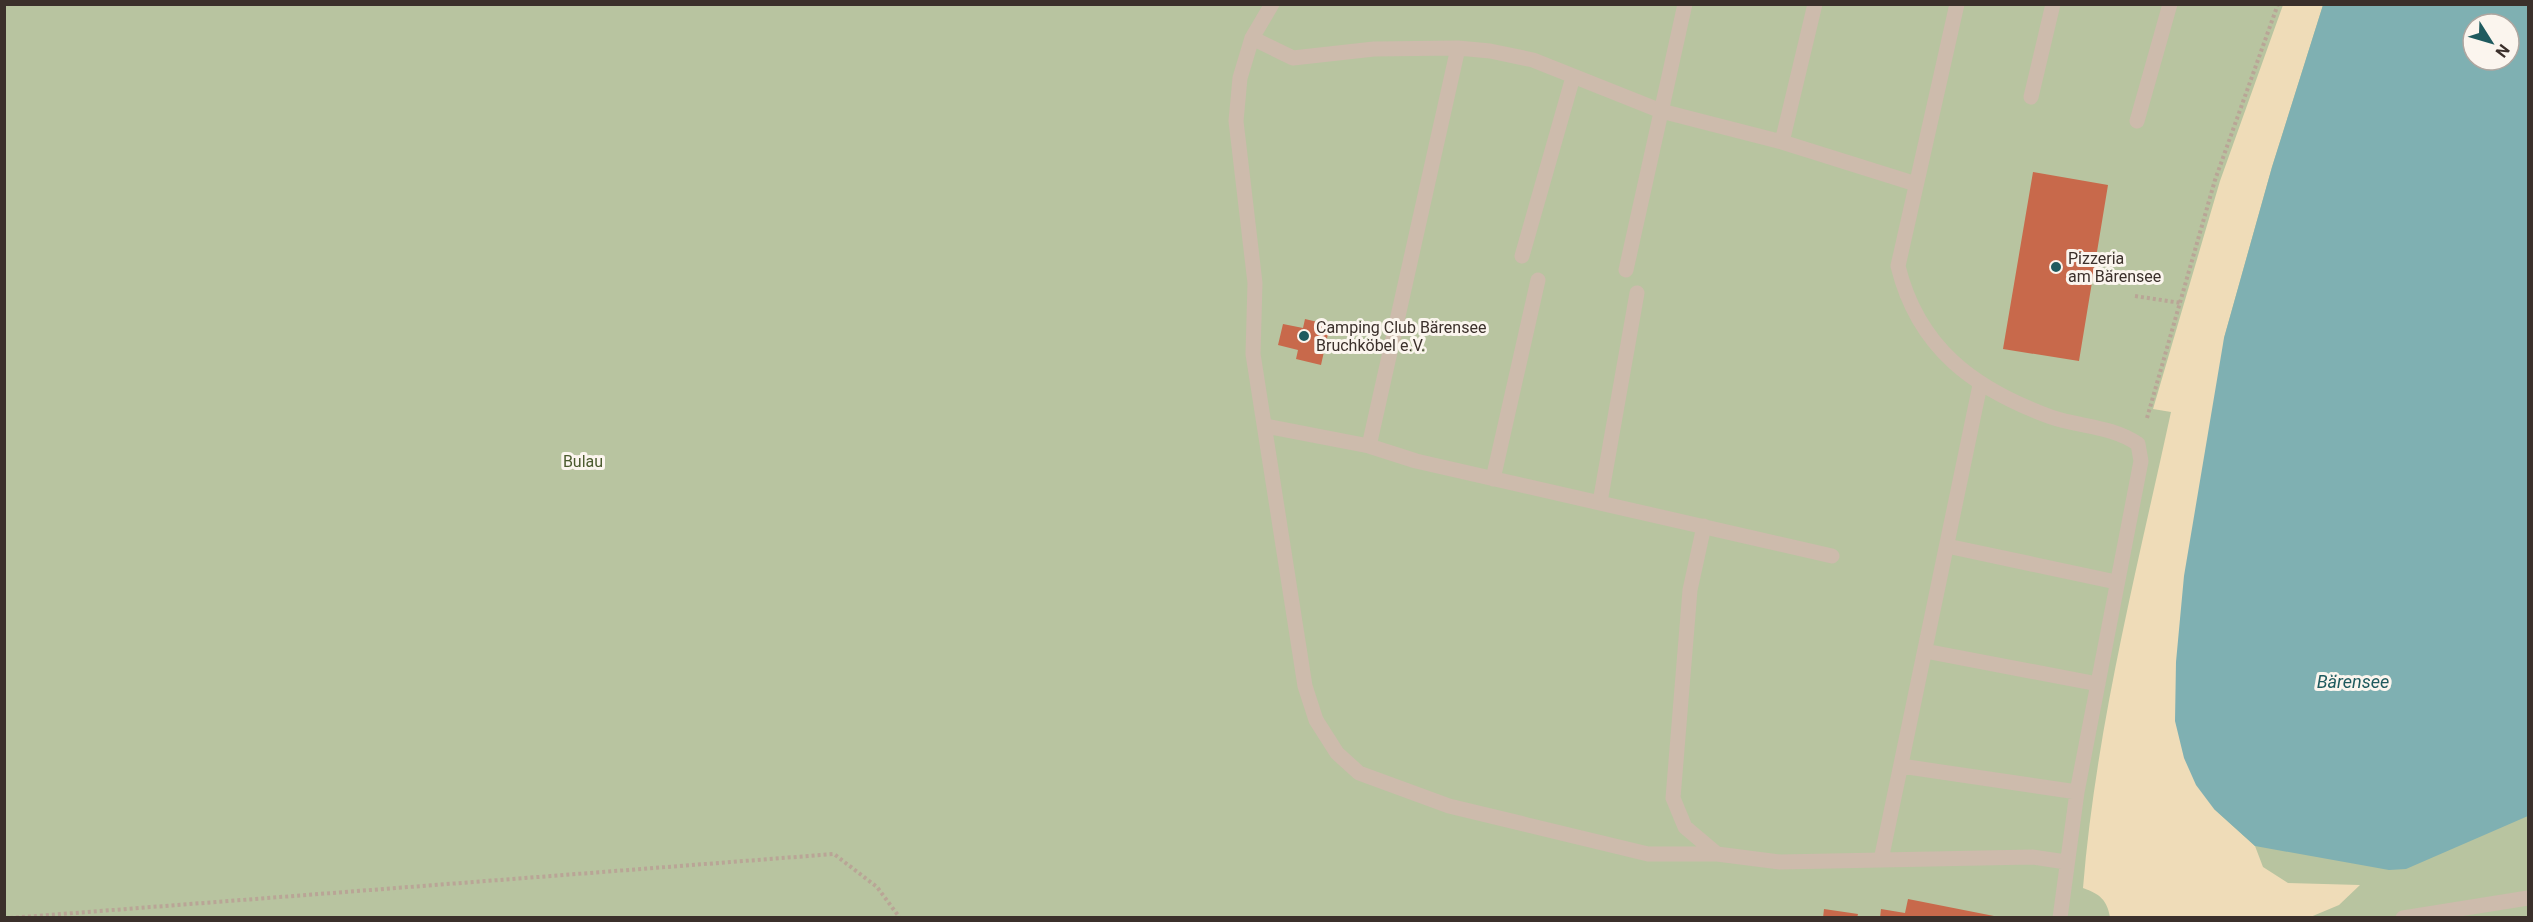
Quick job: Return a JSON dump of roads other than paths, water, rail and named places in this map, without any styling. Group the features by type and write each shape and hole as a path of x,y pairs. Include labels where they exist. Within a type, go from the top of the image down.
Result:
{"lane":[{"path":"1272,4 1252,38 1240,78 1236,121 1255,283 1253,354 1305,686 1316,720 1337,753 1359,773 1449,806 1648,854 1717,855 1780,862 2032,858 2067,862"},
{"path":"1626,270 1685,4"},
{"path":"1782,142 1815,4"},
{"path":"1958,4 1898,266 1904,293 1938,350 1980,385 2051,417 2123,434 2138,444 2141,461 2077,792 2060,918"},
{"path":"2031,96 2053,4"},
{"path":"2137,121 2170,4"},
{"path":"1252,38 1293,58 1374,49 1458,48 1490,51 1533,60 1573,78 1661,111 1782,142 1916,184"},
{"path":"1369,446 1458,48"},
{"path":"1522,256 1573,78"},
{"path":"1493,478 1538,280"},
{"path":"1600,502 1637,292"},
{"path":"1881,860 1980,385"},
{"path":"1266,426 1369,446 1416,461 1832,556"},
{"path":"1704,526 1690,590 1673,798 1685,827 1717,855"},
{"path":"1947,546 2116,582"},
{"path":"1925,651 2098,684"},
{"path":"1901,766 2077,792"},
{"path":"2403,918 2529,898"}],"water":[{"name":"Bärensee","path":"2323,5 2528,5 2528,816 2406,869 2389,870 2255,846 2214,809 2196,785 2184,758 2175,721 2176,662 2184,576 2224,338 2272,167"}],"place":[{"name":"Pizzeria am Bärensee","path":"2056,267"},
{"name":"Camping Club Bärensee Bruchköbel e.V.","path":"1304,336"}],"park label":[{"name":"Bulau","path":"583,461"}]}
